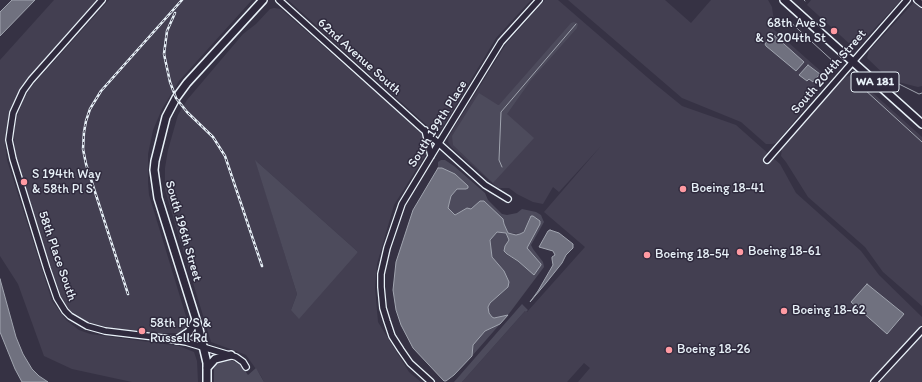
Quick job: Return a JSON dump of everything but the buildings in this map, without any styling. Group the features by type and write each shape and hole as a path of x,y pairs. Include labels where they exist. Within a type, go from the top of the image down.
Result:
{"main road":[{"name":"South 196th Street","path":"207,382 204,347 158,198 154,170 157,150 166,117 176,98 263,0"},
{"name":"WA 181","path":"784,0 922,124"},
{"path":"177,340 189,332 196,320"},
{"path":"207,368 215,359 231,355"}],"street":[{"name":"58th Place South","path":"102,0 31,80 23,91 13,113 9,140 13,160 57,298 65,311 75,320 93,328 177,340 231,355"},
{"name":"62nd Avenue South","path":"279,0 485,184 508,199"},
{"name":"South 199th Place","path":"431,382 410,363 392,336 383,308 382,274 387,248 402,204 431,156 501,42 539,0"},
{"name":"South 204th Street","path":"767,160 907,0"},
{"path":"917,0 922,4"},
{"path":"425,130 431,156"},
{"path":"874,382 922,330"},
{"path":"231,355 240,359 246,367"}],"shaded area":[{"path":"54,0 98,0 37,67 23,85 9,116 5,144 7,160 52,301 66,320 79,330 90,334 179,346 194,352 197,361 198,382 132,382 72,369 44,356 18,284 0,256 0,60"},
{"path":"109,0 252,0 179,81 162,109 153,130 148,154 149,195 188,323 187,329 180,333 154,333 97,327 83,322 69,311 58,293 15,155 14,130 23,100 31,87"},
{"path":"288,0 531,0 496,38 444,125 442,128 436,130 431,129"},
{"path":"545,0 558,0 682,106 736,125 780,164 796,193 861,251 879,275 922,317 922,324 875,377 868,382 578,382 590,368 584,363 567,382 462,382 525,311 527,312 585,247 544,212 601,146 559,192 553,187 543,204 533,202 509,188 498,188 451,147 448,142 449,136 506,44"},
{"path":"568,0 665,0 691,23 711,0 768,0 772,7 774,23 771,27 825,75 813,88 817,91 776,143 766,144 741,122 682,98"},
{"path":"811,0 901,0 860,44 852,46 807,5"},
{"path":"915,1 922,8 922,86 918,87 890,80 867,58 869,51"},
{"path":"270,9 281,9 422,133 426,154 394,205 377,264 375,288 378,322 409,372 421,382 264,382 246,355 211,342 165,190 165,168 168,150 178,115 187,100 243,34 256,24","holes":["256,161 358,252 291,310 297,294"]},
{"path":"574,22 578,24 577,28 531,80 507,114 534,138 493,183 453,145 452,136 479,93 499,105 571,23"},
{"path":"849,76 856,78 922,137 922,306 883,272 865,247 808,197 781,156 782,148 797,130 845,77"},
{"path":"255,160 358,252 299,319 291,310 297,294"},
{"path":"445,160 454,166 485,193 488,200 502,214 507,215 517,213 522,209 536,212 541,215 544,222 531,245 543,262 544,267 508,315 494,318 489,313 488,307 490,303 508,287 504,271 492,257 490,240 497,232 506,233 509,240 507,255 518,261 534,275 541,264 527,248 528,224 520,234 508,233 503,219 484,201 481,201 471,209 467,208 455,215 452,214 448,208 451,196 457,189 466,189 442,168 438,168 438,162"},
{"path":"522,304 528,310 526,312 525,311 462,382 454,382"},
{"path":"500,324 472,356 473,345 485,331"},
{"path":"922,335 922,382 880,382"},
{"path":"221,360 231,360 237,363 248,375 256,368 264,382 214,382 214,368"}],"water":[{"path":"12,0 35,0 0,36 0,12"},
{"path":"772,35 774,35 804,62 796,71 766,46 765,44"},
{"path":"808,65 820,74 813,82 809,79 807,81 799,75"},
{"path":"438,168 442,168 455,174 468,186 466,189 457,189 451,196 448,208 455,215 467,208 471,209 480,201 484,201 503,219 508,233 516,235 524,232 531,216 540,221 540,224 527,248 541,264 534,275 504,251 509,240 506,233 497,232 490,240 492,257 504,271 509,282 508,287 490,303 488,307 489,313 494,318 508,315 500,324 485,331 473,345 472,356 454,375 446,381 444,381 413,348 401,325 396,310 393,290 396,262 413,210"},
{"path":"550,230 559,233 573,244 573,248 530,302 553,265 552,257 555,255 553,251 539,247"},
{"path":"0,279 16,337 23,354 32,369 48,382 22,382 15,369 0,332"},
{"path":"867,284 904,314 887,334 851,302"}],"waterway":[{"path":"787,19 836,64"},
{"path":"502,167 499,160 501,112 576,24"},
{"path":"853,79 922,142"},
{"path":"893,81 919,94 922,93"}],"railway":[{"path":"128,294 86,164 83,149 86,121 90,109 101,91 182,0"},
{"path":"175,13 167,31 164,54 170,82 176,98 187,112 213,137 225,156 262,266"}],"place":[{"name":"68th Ave S & S 204th St","path":"834,31"},
{"name":"S 194th Way & 58th Pl S","path":"24,182"},
{"name":"Boeing 18-41","path":"683,189"},
{"name":"Boeing 18-61","path":"740,252"},
{"name":"Boeing 18-54","path":"647,255"},
{"name":"Boeing 18-62","path":"784,311"},
{"name":"58th Pl S & Russell Rd","path":"142,331"},
{"name":"Boeing 18-26","path":"669,350"}]}
